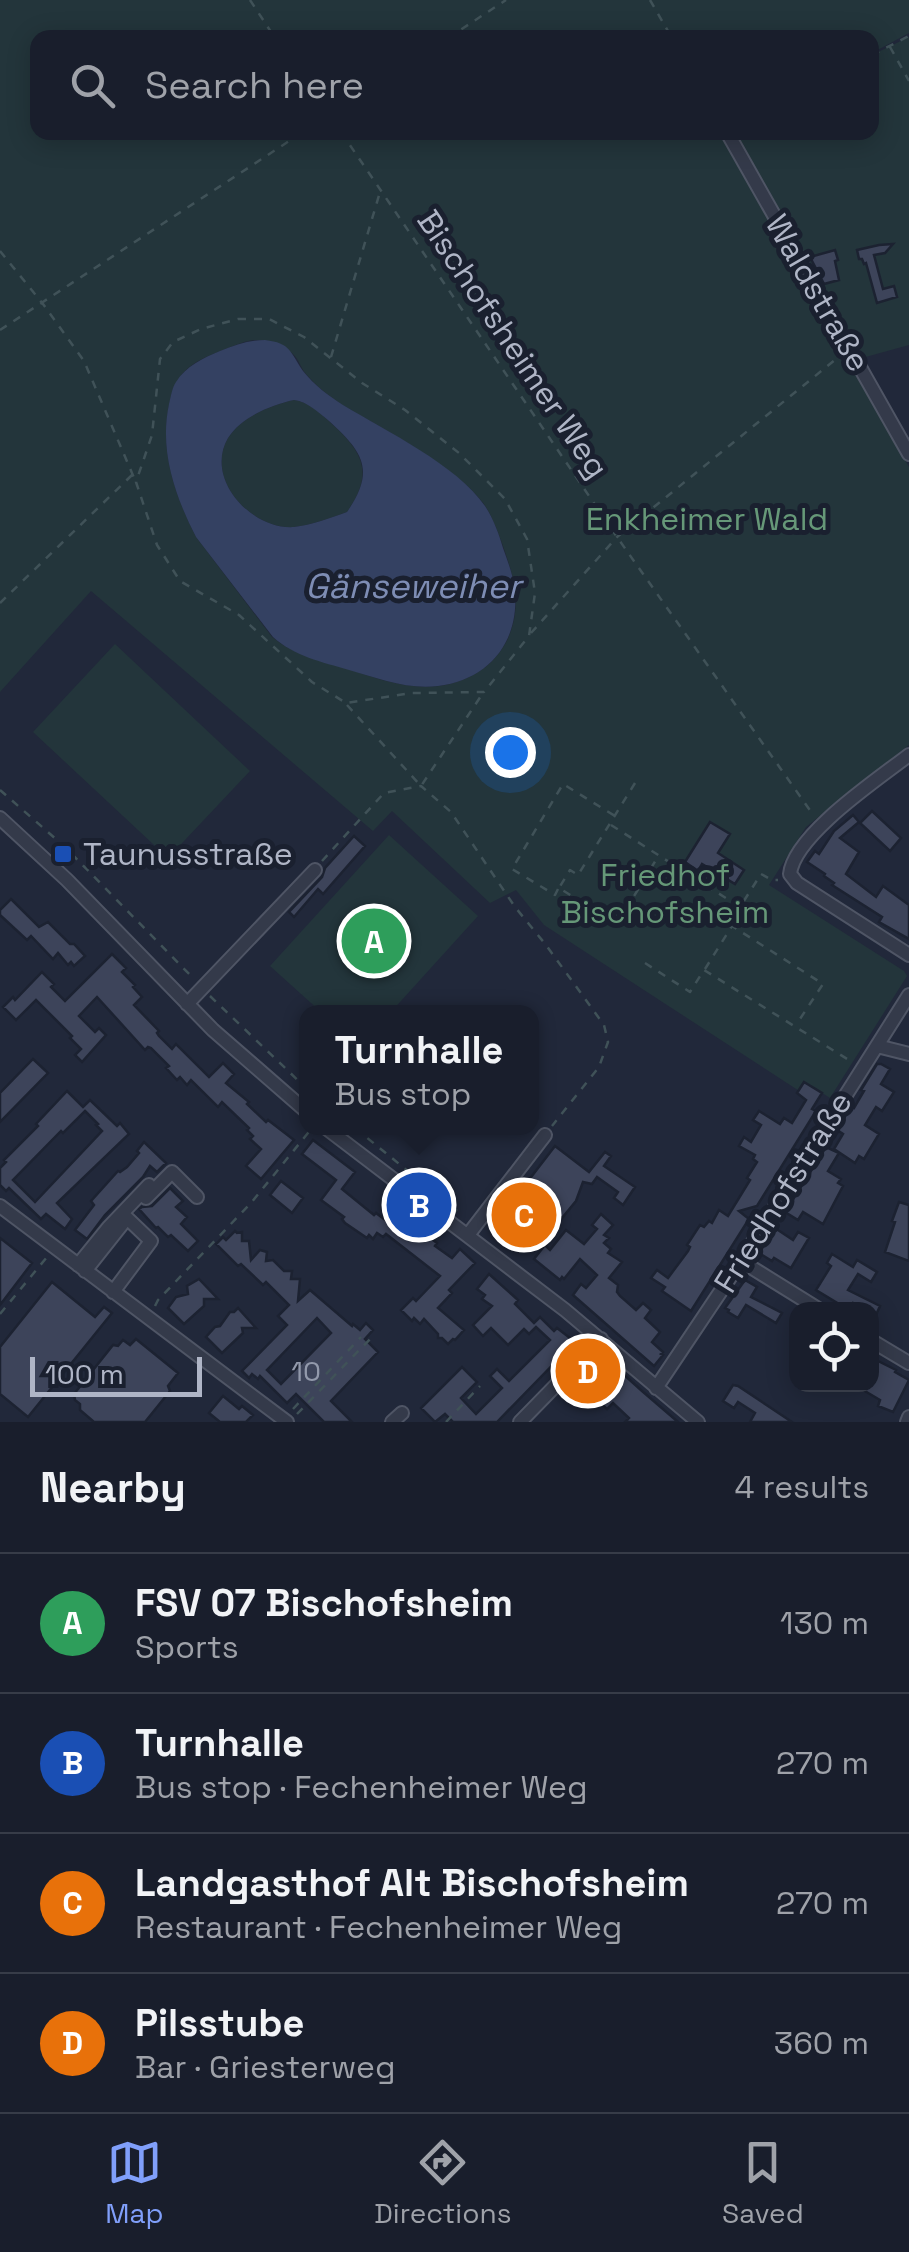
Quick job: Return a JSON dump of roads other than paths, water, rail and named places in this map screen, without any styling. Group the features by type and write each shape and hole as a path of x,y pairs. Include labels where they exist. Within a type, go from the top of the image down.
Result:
{"street":[{"name":"Waldstraße","path":"732,140 909,454"},
{"path":"909,754 820,826 793,860 790,874 796,882 909,955"},
{"path":"0,818 67,880 224,1040 299,1106"},
{"path":"187,1004 315,870"},
{"name":"Friedhofstraße","path":"656,1388 741,1262 909,995"},
{"path":"877,1046 909,1054"},
{"path":"335,1135 601,1339 688,1419"},
{"path":"468,1235 546,1135"},
{"path":"81,1268 172,1172 197,1197"},
{"path":"81,1268 108,1228 149,1185"},
{"path":"0,1206 286,1421"},
{"path":"113,1292 151,1241 128,1218"},
{"path":"741,1262 807,1302"},
{"path":"520,1422 601,1339"},
{"path":"879,1344 909,1362"}],"water":[{"name":"Gänseweiher","path":"259,340 285,346 322,390 439,463 485,506 512,575 515,610 506,643 497,656 472,676 438,686 415,686 299,654 273,637 196,537 176,489 168,456 166,422 173,389 185,371 201,360","holes":["294,400 308,405 341,432 357,452 363,473 347,512 301,526 278,526 248,511 236,499 222,470 222,454 228,438 249,418"]}],"place":[{"name":"Taunusstraße","path":"63,854"},
{"name":"FSV 07 Bischofsheim","path":"374,941"},
{"name":"Turnhalle","path":"419,1205"},
{"name":"Landgasthof Alt Bischofsheim","path":"524,1215"},
{"name":"Pilsstube","path":"588,1371"}],"park label":[{"name":"Enkheimer Wald","path":"707,519"},
{"name":"Friedhof Bischofsheim","path":"665,894"}]}
